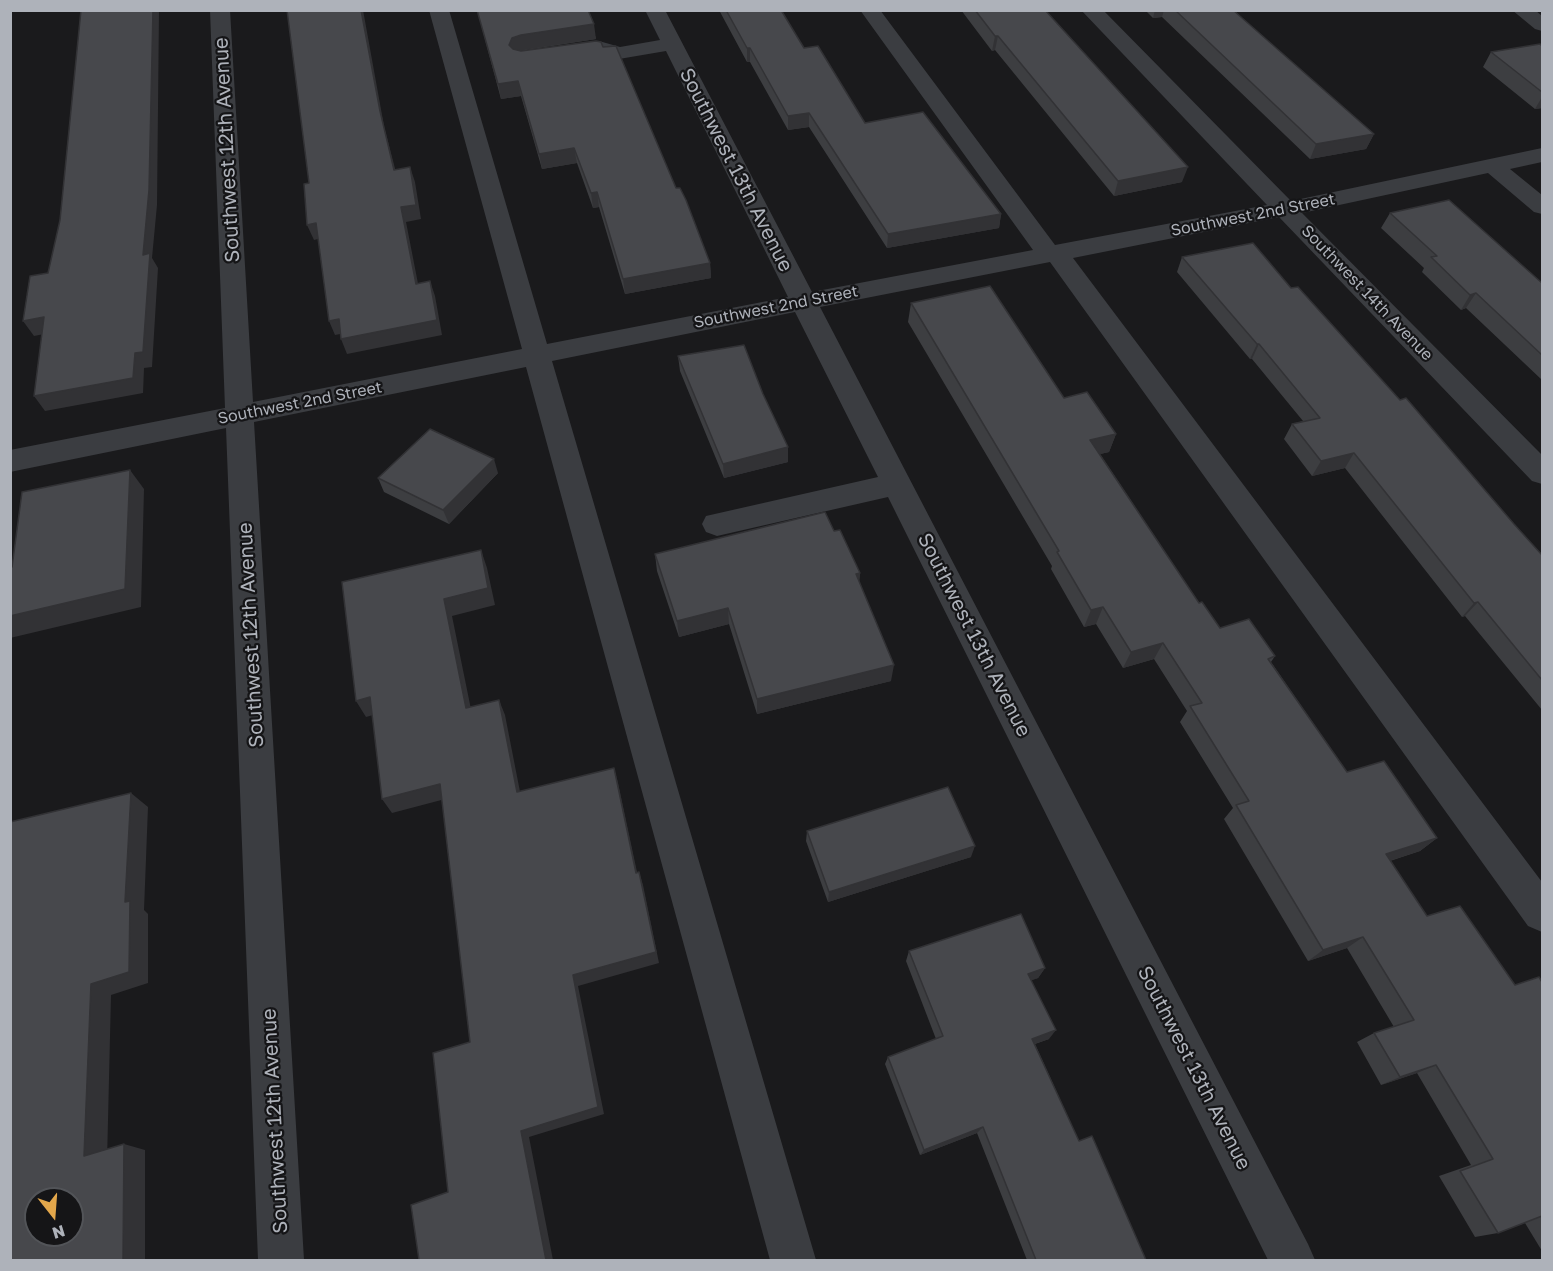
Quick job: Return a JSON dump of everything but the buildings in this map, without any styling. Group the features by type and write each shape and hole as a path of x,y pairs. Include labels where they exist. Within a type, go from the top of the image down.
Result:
{"street":[{"name":"Southwest 12th Avenue","path":"220,10 281,1260"},
{"path":"438,10 793,1260"},
{"name":"Southwest 13th Avenue","path":"654,10 1292,1260"},
{"path":"870,10 1542,913"},
{"name":"Southwest 14th Avenue","path":"1091,10 1542,473"},
{"path":"1522,10 1542,25"},
{"path":"556,53 599,47 620,53 672,44"},
{"name":"Southwest 2nd Street","path":"10,461 803,302 1285,209 1532,157"},
{"path":"1532,157 1542,177"},
{"path":"1492,165 1542,207"},
{"path":"717,524 896,484"}]}
